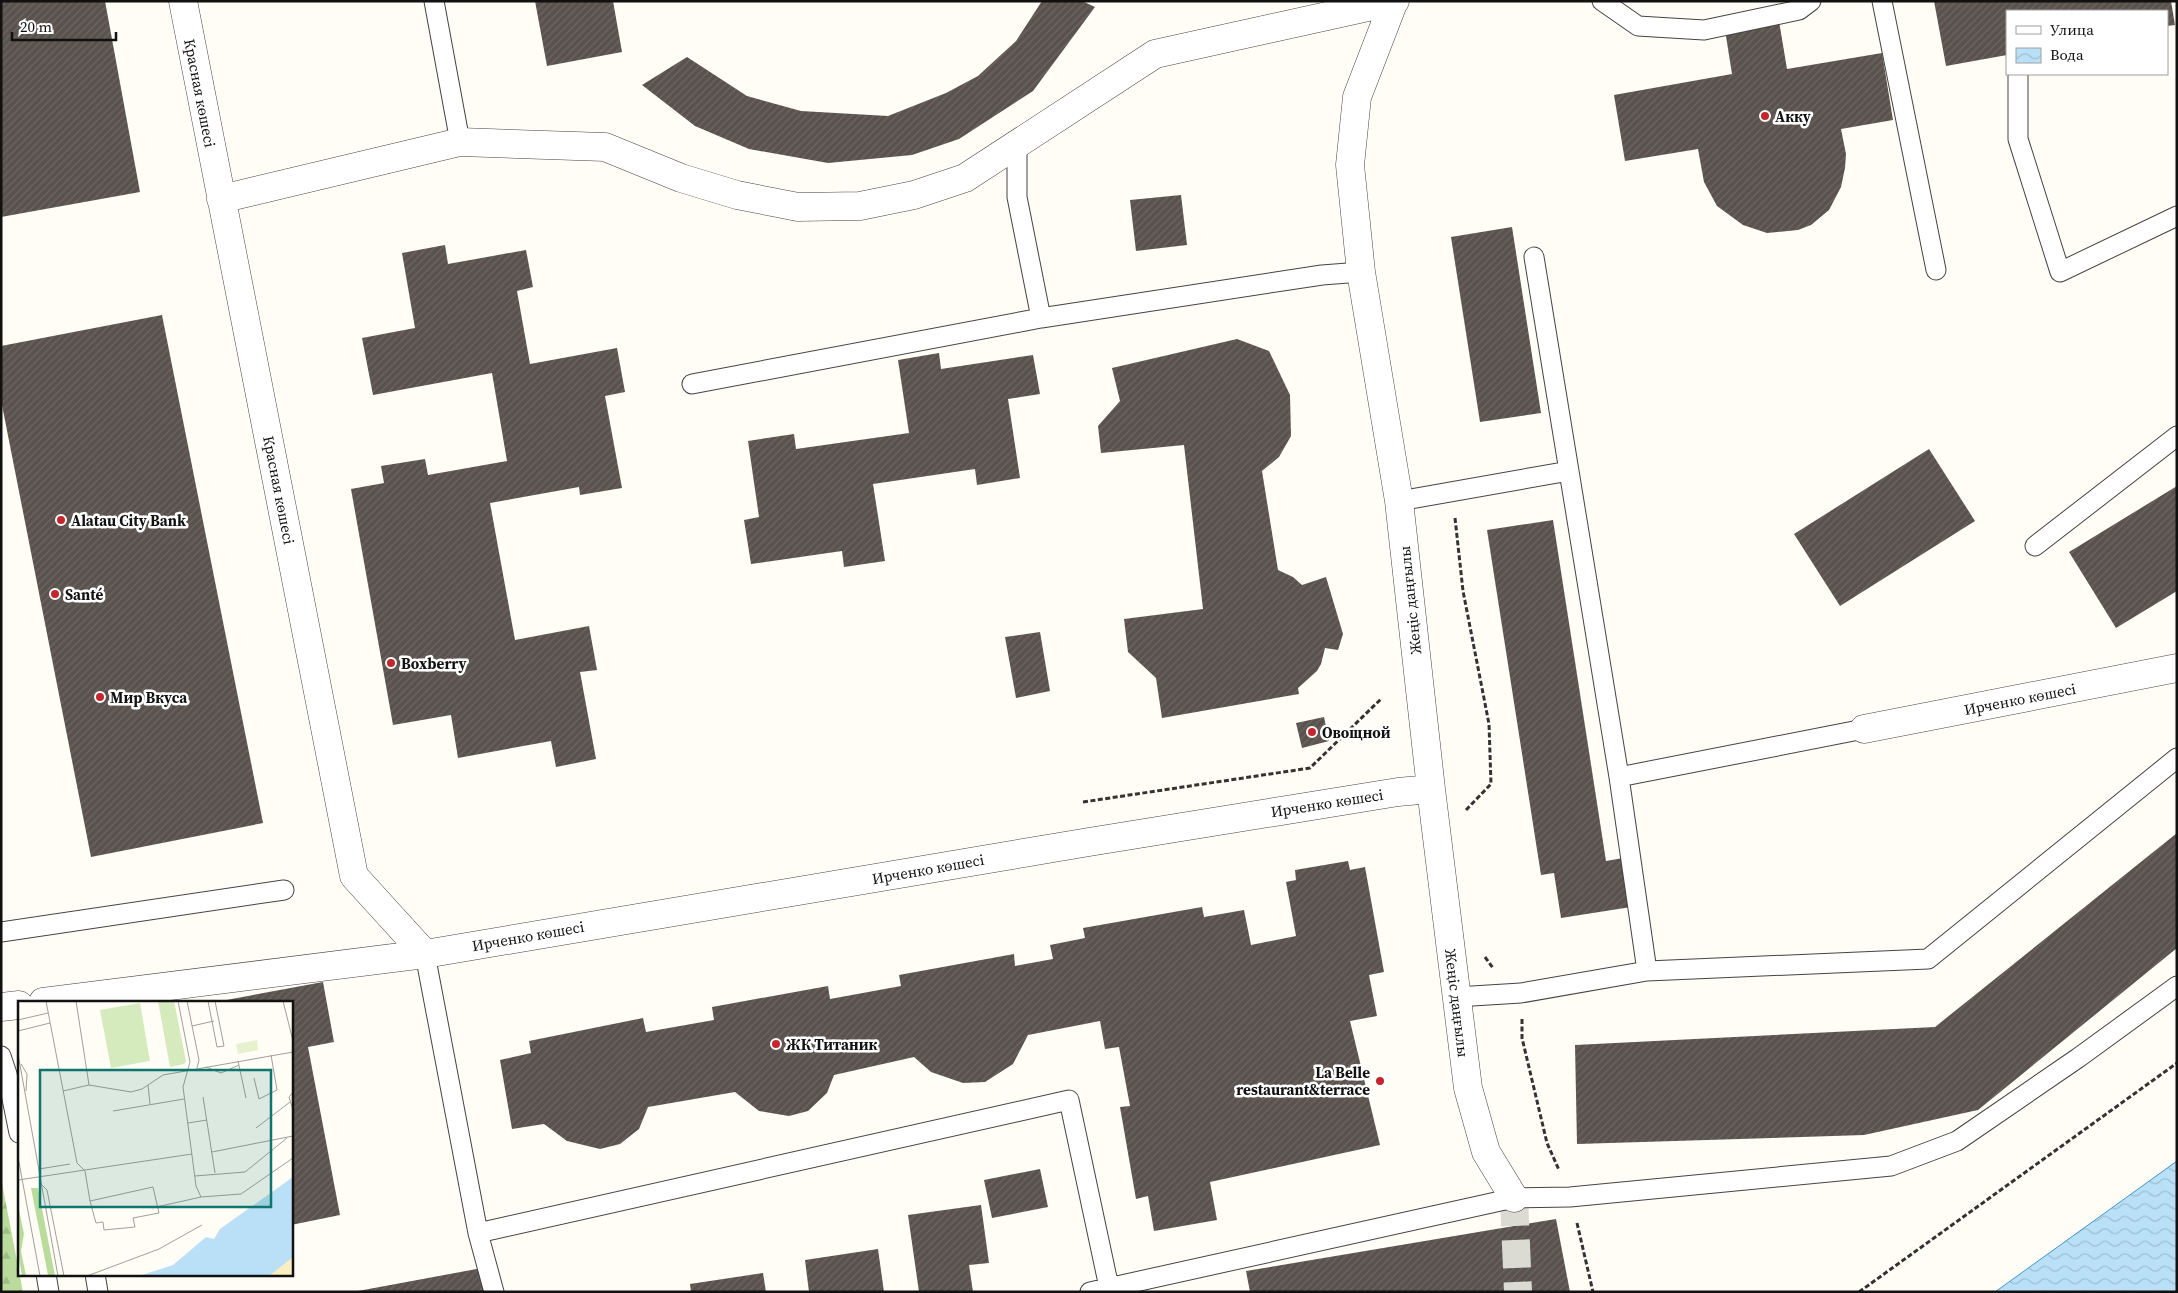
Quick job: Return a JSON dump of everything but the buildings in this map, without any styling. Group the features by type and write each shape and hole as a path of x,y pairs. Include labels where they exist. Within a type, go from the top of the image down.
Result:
{"street":[{"name":"Красная көшесі","path":"183,1 354,876 425,954"},
{"path":"221,199 460,142 605,148 681,178 737,195 798,207 860,206 914,195 965,178 1155,54 1394,1"},
{"name":"Жеңіс даңғылы","path":"1394,1 1357,97 1350,165 1361,272 1399,500 1431,789 1468,1088 1486,1152 1514,1198"},
{"name":"Ирченко көшесі","path":"1864,729 2177,668"},
{"name":"Ирченко көшесі","path":"51,1001 425,954 1089,842 1398,792 1431,789"},
{"path":"1,1007 18,1005"}],"lane":[{"path":"434,1 460,142"},
{"path":"1602,1 1638,26 1704,30 1799,10 1812,1"},
{"path":"1882,1 1936,270"},
{"path":"2018,76 2018,139 2060,272 2177,216"},
{"path":"1017,145 1017,197 1042,318"},
{"path":"1534,257 1618,777 1647,971"},
{"path":"692,384 1042,318 1322,274 1361,272"},
{"path":"2035,546 2177,436"},
{"path":"1399,500 1569,471"},
{"path":"1618,777 1864,729"},
{"path":"1456,997 1521,993 1647,971 1928,959 2177,758"},
{"path":"1,932 284,890"},
{"path":"425,954 478,1233 494,1292"},
{"path":"1090,1292 1109,1290 1514,1198 1570,1197 1891,1166 1957,1141 2078,1058 2177,986"},
{"path":"1,1056 13,1079 18,1124"},
{"path":"478,1233 1069,1100 1109,1290"},
{"path":"46,1276 49,1292"},
{"path":"95,1276 98,1292"}],"path":[{"path":"1452,492 1463,591 1489,724 1490,784 1459,818"},
{"path":"1083,802 1310,768 1381,699"},
{"path":"1482,952 1498,975 1521,993 1522,1038 1545,1134 1570,1197 1593,1292"},
{"path":"1859,1292 2177,1063"}],"green space":[{"path":"1,1178 18,1266 18,1276 20,1276 23,1292 1,1292"}],"water":[{"path":"2177,1161 2177,1292 1995,1292"}],"tunnel":[{"path":"1514,1198 1518,1292"}],"place":[{"name":"Акку","path":"1765,116"},
{"name":"Alatau City Bank","path":"61,520"},
{"name":"Santé","path":"55,594"},
{"name":"Boxberry","path":"391,663"},
{"name":"Мир Вкуса","path":"100,697"},
{"name":"Овощной","path":"1312,732"},
{"name":"ЖК Титаник","path":"776,1044"},
{"name":"La Belle restaurant&terrace","path":"1380,1081"}]}
